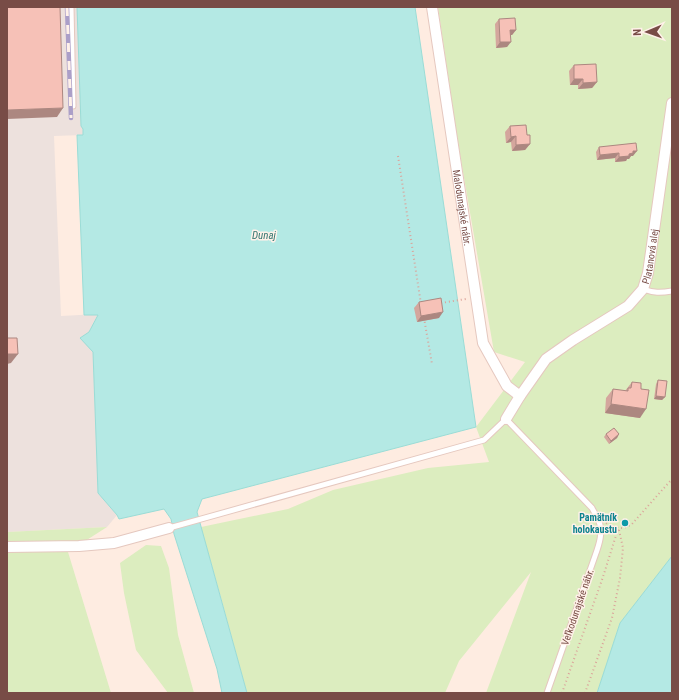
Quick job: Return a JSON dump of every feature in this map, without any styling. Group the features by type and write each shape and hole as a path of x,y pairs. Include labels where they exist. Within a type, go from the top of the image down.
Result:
{"street":[{"name":"Malodunajské nábr.","path":"432,7 483,343 507,386 520,396"},
{"name":"Platanová alej","path":"506,419 546,359 573,340 628,306 643,289 648,273 672,103"},
{"path":"7,547 79,546 114,543 169,528"}],"lane":[{"path":"71,7 73,106"},
{"path":"643,289 659,293 672,291"},
{"path":"169,528 484,440 506,419"},
{"name":"Veľkodunajské nábr.","path":"506,419 592,508 599,520 601,532 598,549 547,693"}],"path":[{"path":"398,156 422,306"},
{"path":"436,304 457,300"},
{"path":"423,313 432,364"},
{"path":"618,528 626,528 632,524 672,478"},
{"path":"562,693 603,577 618,528"},
{"path":"585,693 612,618 620,578 623,548 618,528"}],"shaded area":[{"path":"7,7 77,7 81,126 83,129 83,135 54,136 61,316 98,314 89,332 93,352 98,493 117,515 107,527 7,532"}],"green space":[{"path":"438,7 672,7 672,556 620,623 597,693 486,693 531,572 459,661 445,693 247,693 201,527 288,509 333,490 428,468 489,462 476,427 525,362 494,352 457,137"},
{"path":"107,527 68,552 111,693 7,693 7,532"},
{"path":"146,545 161,546 169,568 178,635 194,693 168,693 136,650 124,593 120,563"}],"water":[{"name":"Dunaj","path":"77,7 415,7 476,427 202,499 197,512 247,693 222,693 217,669 174,534 171,519 164,509 119,519 98,493 93,352 80,338 89,332 98,315 84,315 77,135 83,135 83,129 81,126"},
{"path":"672,556 672,693 597,693 620,623"}],"building":[{"path":"7,7 60,7 63,108 7,110"},
{"path":"515,18 516,30 510,30 511,42 500,42 499,19"},
{"path":"596,64 597,82 583,83 583,79 574,79 574,65"},
{"path":"526,125 527,135 530,135 530,144 516,145 516,136 511,137 510,126"},
{"path":"636,143 637,151 633,151 633,153 629,154 629,156 619,157 619,153 600,155 599,147"},
{"path":"441,298 443,312 421,316 419,302"},
{"path":"7,338 17,338 18,354 7,354"},
{"path":"658,380 667,381 665,397 656,396"},
{"path":"632,382 641,383 641,389 649,390 646,409 611,404 613,389 628,391 628,388 631,388"},
{"path":"614,428 619,434 611,441 606,434"}],"railway":[{"path":"67,7 71,118"}],"place":[{"name":"Pamätník holokaustu","path":"625,523"}]}
